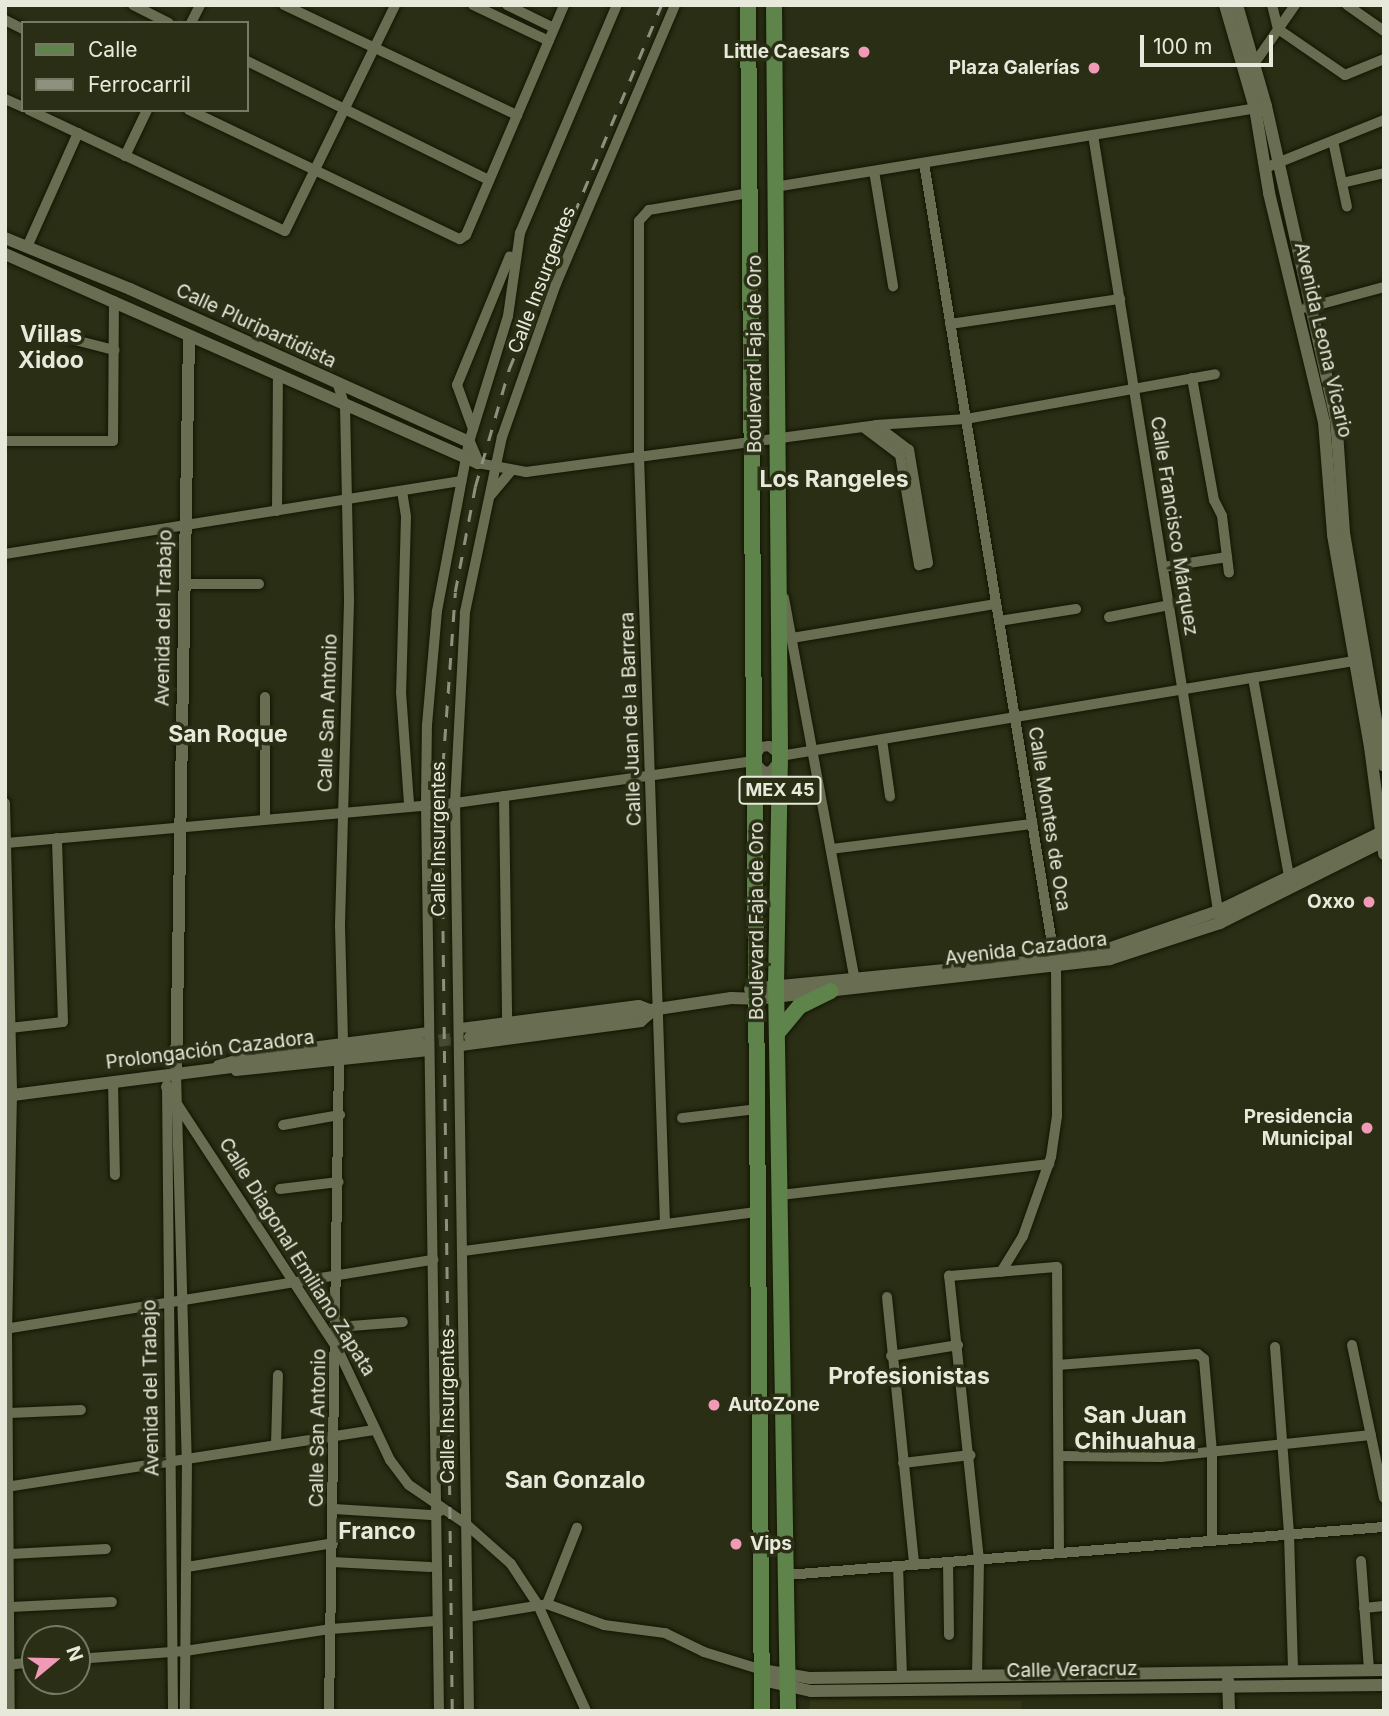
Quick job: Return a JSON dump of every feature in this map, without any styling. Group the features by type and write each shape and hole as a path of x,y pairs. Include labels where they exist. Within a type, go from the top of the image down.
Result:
{"main road":[{"name":"Boulevard Faja de Oro","path":"748,5 762,1711"},
{"name":"Boulevard Faja de Oro","path":"774,5 780,756 776,990 788,1711"},
{"path":"778,1032 800,1006 831,991"},
{"path":"760,1434 785,1434"}],"street":[{"path":"133,5 165,21"},
{"path":"192,21 200,5"},
{"path":"284,5 517,115"},
{"path":"33,112 285,231 395,5"},
{"path":"473,5 549,40"},
{"path":"507,5 554,28"},
{"path":"193,112 460,239 489,180 564,5"},
{"name":"Calle Insurgentes","path":"471,436 508,316 520,233 617,5"},
{"name":"Calle Insurgentes","path":"469,1711 464,1037 455,803 462,645 493,468 556,284 675,5"},
{"name":"Avenida Leona Vicario","path":"1225,5 1261,107"},
{"name":"Avenida Leona Vicario","path":"1237,5 1254,64 1270,165 1314,358 1328,442 1333,534 1384,766"},
{"path":"1272,5 1278,29 1345,75 1384,59"},
{"path":"1254,64 1295,5"},
{"path":"1347,5 1384,31"},
{"path":"5,20 21,28"},
{"path":"248,61 489,180"},
{"path":"5,99 21,106"},
{"path":"775,187 1261,107"},
{"path":"125,156 147,112"},
{"path":"1270,165 1384,120"},
{"path":"27,247 78,133"},
{"name":"Calle Francisco Márquez","path":"1093,135 1219,917"},
{"path":"1333,141 1347,207"},
{"name":"Calle Montes de Oca","path":"923,163 1055,964 1057,1116 1049,1164 1023,1236 1001,1272"},
{"path":"874,171 893,286"},
{"path":"1342,184 1384,173"},
{"name":"Calle Juan de la Barrera","path":"665,1224 655,1010 639,457 642,214 748,193"},
{"path":"472,461 471,436 457,385 520,233"},
{"name":"Calle Pluripartidista","path":"5,238 237,338 338,385 471,436"},
{"name":"Calle Pluripartidista","path":"5,254 114,301 189,338 472,461 510,472 876,425 966,419 1215,374"},
{"path":"1302,309 1384,287"},
{"path":"950,324 1120,299"},
{"path":"5,440 113,441 114,301"},
{"path":"67,338 114,350"},
{"name":"Avenida del Trabajo","path":"173,1711 171,1076 180,826 189,338"},
{"path":"229,355 237,338"},
{"path":"277,511 278,377"},
{"path":"1192,378 1229,573"},
{"name":"Calle San Antonio","path":"338,385 345,406 348,499 343,810 343,1043"},
{"path":"863,427 900,456 913,503 928,564 919,565 913,503 909,450 876,425"},
{"name":"Calle Insurgentes","path":"439,1711 433,1260 425,1047 429,1032 427,725 437,611 461,481 472,461"},
{"path":"486,506 510,472"},
{"path":"5,554 461,481"},
{"path":"402,491 406,517 401,692 409,804"},
{"path":"1163,567 1227,557"},
{"path":"778,563 854,976"},
{"path":"184,584 259,584"},
{"path":"792,638 996,604"},
{"path":"1109,617 1169,605"},
{"path":"999,621 1076,609"},
{"path":"754,761 763,771 770,772 780,756 1183,691 1362,659"},
{"name":"Avenida Leona Vicario","path":"1362,659 1384,854"},
{"path":"1254,678 1289,876"},
{"path":"265,697 265,818"},
{"path":"883,740 890,796"},
{"path":"754,761 761,747 769,746 780,756"},
{"path":"6,843 426,802 455,803 754,761"},
{"path":"504,796 507,1022"},
{"path":"5,803 10,1028 6,1329 9,1413 10,1711"},
{"path":"831,849 1032,824"},
{"name":"Avenida Cazadora","path":"776,990 831,991 1055,964 1219,917 1383,836"},
{"path":"10,1028 63,1022 57,838"},
{"name":"Avenida Cazadora","path":"1219,917 1289,876 1365,845"},
{"name":"Avenida Cazadora","path":"776,990 854,976 1055,964"},
{"path":"464,1037 776,990"},
{"path":"464,1037 507,1022 639,1005 655,1010"},
{"path":"211,1068 257,1054 429,1032"},
{"path":"211,1068 260,1071 339,1062 425,1047"},
{"name":"Prolongación Cazadora","path":"9,1096 171,1076 211,1068 425,1047"},
{"name":"Calle San Antonio","path":"329,1711 338,1350 339,1062"},
{"name":"Avenida del Trabajo","path":"171,1076 177,1100 184,1300 187,1459 185,1711"},
{"name":"Calle Diagonal Emiliano Zapata","path":"171,1076 177,1100 338,1350 399,1473 438,1510 466,1524 511,1564 542,1604 586,1711"},
{"path":"113,1083 115,1175"},
{"path":"682,1118 757,1109"},
{"path":"283,1125 340,1115"},
{"path":"781,1195 1049,1164"},
{"path":"280,1189 339,1182"},
{"path":"464,1251 758,1212"},
{"path":"6,1329 433,1260"},
{"path":"977,1676 979,1560 971,1455 949,1276 1057,1267 1059,1551"},
{"path":"887,1297 914,1565"},
{"path":"338,1327 402,1322"},
{"path":"891,1356 958,1345"},
{"path":"1352,1345 1384,1497"},
{"path":"1275,1347 1289,1534 1293,1671"},
{"path":"1058,1365 1198,1354 1203,1359 1212,1453 1212,1540"},
{"path":"276,1445 278,1375"},
{"path":"9,1413 81,1410"},
{"path":"8,1486 376,1430"},
{"path":"1060,1456 1212,1453 1371,1435"},
{"path":"903,1463 971,1455"},
{"path":"334,1509 438,1510"},
{"path":"787,1575 1059,1551 1384,1527"},
{"path":"542,1604 578,1528"},
{"path":"187,1567 333,1543"},
{"path":"10,1555 106,1549"},
{"path":"1361,1561 1368,1670"},
{"path":"332,1562 430,1567"},
{"path":"948,1562 949,1636"},
{"path":"898,1566 902,1677"},
{"path":"11,1607 112,1602"},
{"path":"467,1617 542,1604 604,1625 664,1633 762,1675"},
{"path":"1364,1608 1384,1606"},
{"path":"91,1658 185,1651 331,1629 436,1621"},
{"name":"Calle Veracruz","path":"788,1682 902,1677 1384,1670"},
{"path":"1228,1671 1229,1711"},
{"name":"Calle Veracruz","path":"762,1675 788,1682 1229,1687 1384,1685"}],"shaded area":[{"path":"810,1699 1021,1701 1021,1711 809,1711"}],"tunnel":[{"path":"421,1043 469,1037"}],"railway":[{"path":"452,1711 441,789 455,592 475,487 509,369 661,5"}],"place":[{"name":"Little Caesars","path":"864,52"},
{"name":"Plaza Galerías","path":"1094,68"},
{"name":"Oxxo","path":"1369,902"},
{"name":"Presidencia Municipal","path":"1367,1128"},
{"name":"AutoZone","path":"714,1405"},
{"name":"Vips","path":"736,1544"}],"district":[{"name":"Villas Xidoo","path":"51,347"},
{"name":"Los Rangeles","path":"834,479"},
{"name":"San Roque","path":"228,734"},
{"name":"Profesionistas","path":"909,1376"},
{"name":"San Juan Chihuahua","path":"1135,1428"},
{"name":"San Gonzalo","path":"575,1480"},
{"name":"Franco","path":"377,1531"}]}
